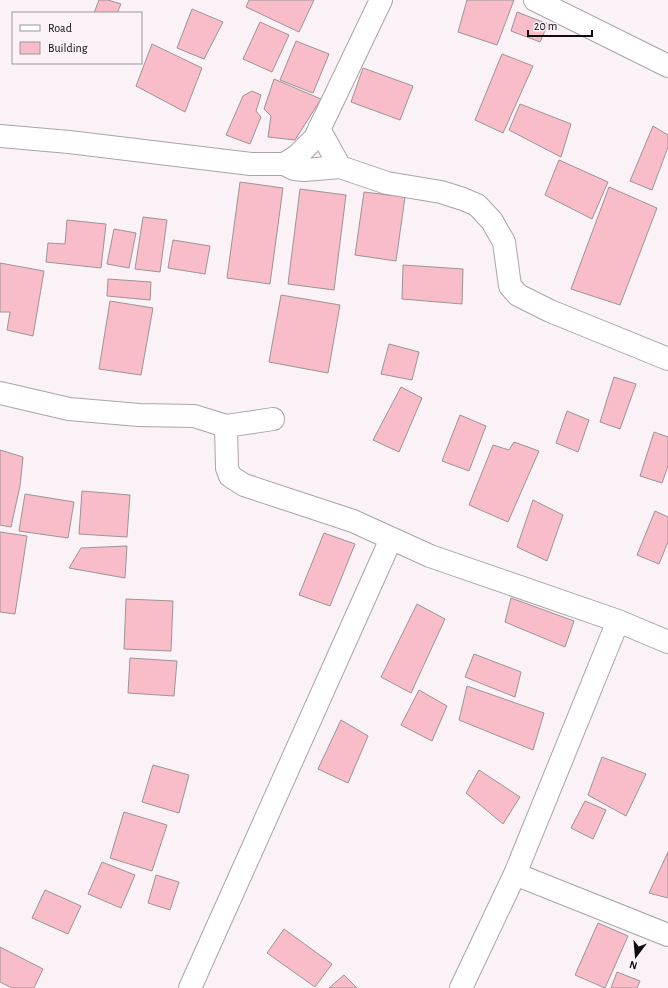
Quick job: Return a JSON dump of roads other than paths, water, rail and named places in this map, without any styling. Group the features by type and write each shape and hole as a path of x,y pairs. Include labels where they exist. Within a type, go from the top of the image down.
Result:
{"street":[{"path":"284,164 297,156 314,138 319,130 381,0"},
{"path":"535,0 668,66"},
{"path":"319,130 340,167"},
{"path":"0,136 69,142 251,164 284,164 294,169 305,170 340,167 387,183 441,192 471,202 492,221 504,242 510,286 518,296 550,311 668,359"},
{"path":"0,393 69,409 139,415 194,416 226,426 273,419"},
{"path":"226,426 227,468 230,476 244,485 353,521 430,556 618,621 668,642"},
{"path":"190,988 392,539"},
{"path":"461,988 515,874 618,621"},
{"path":"515,874 668,935"}]}
